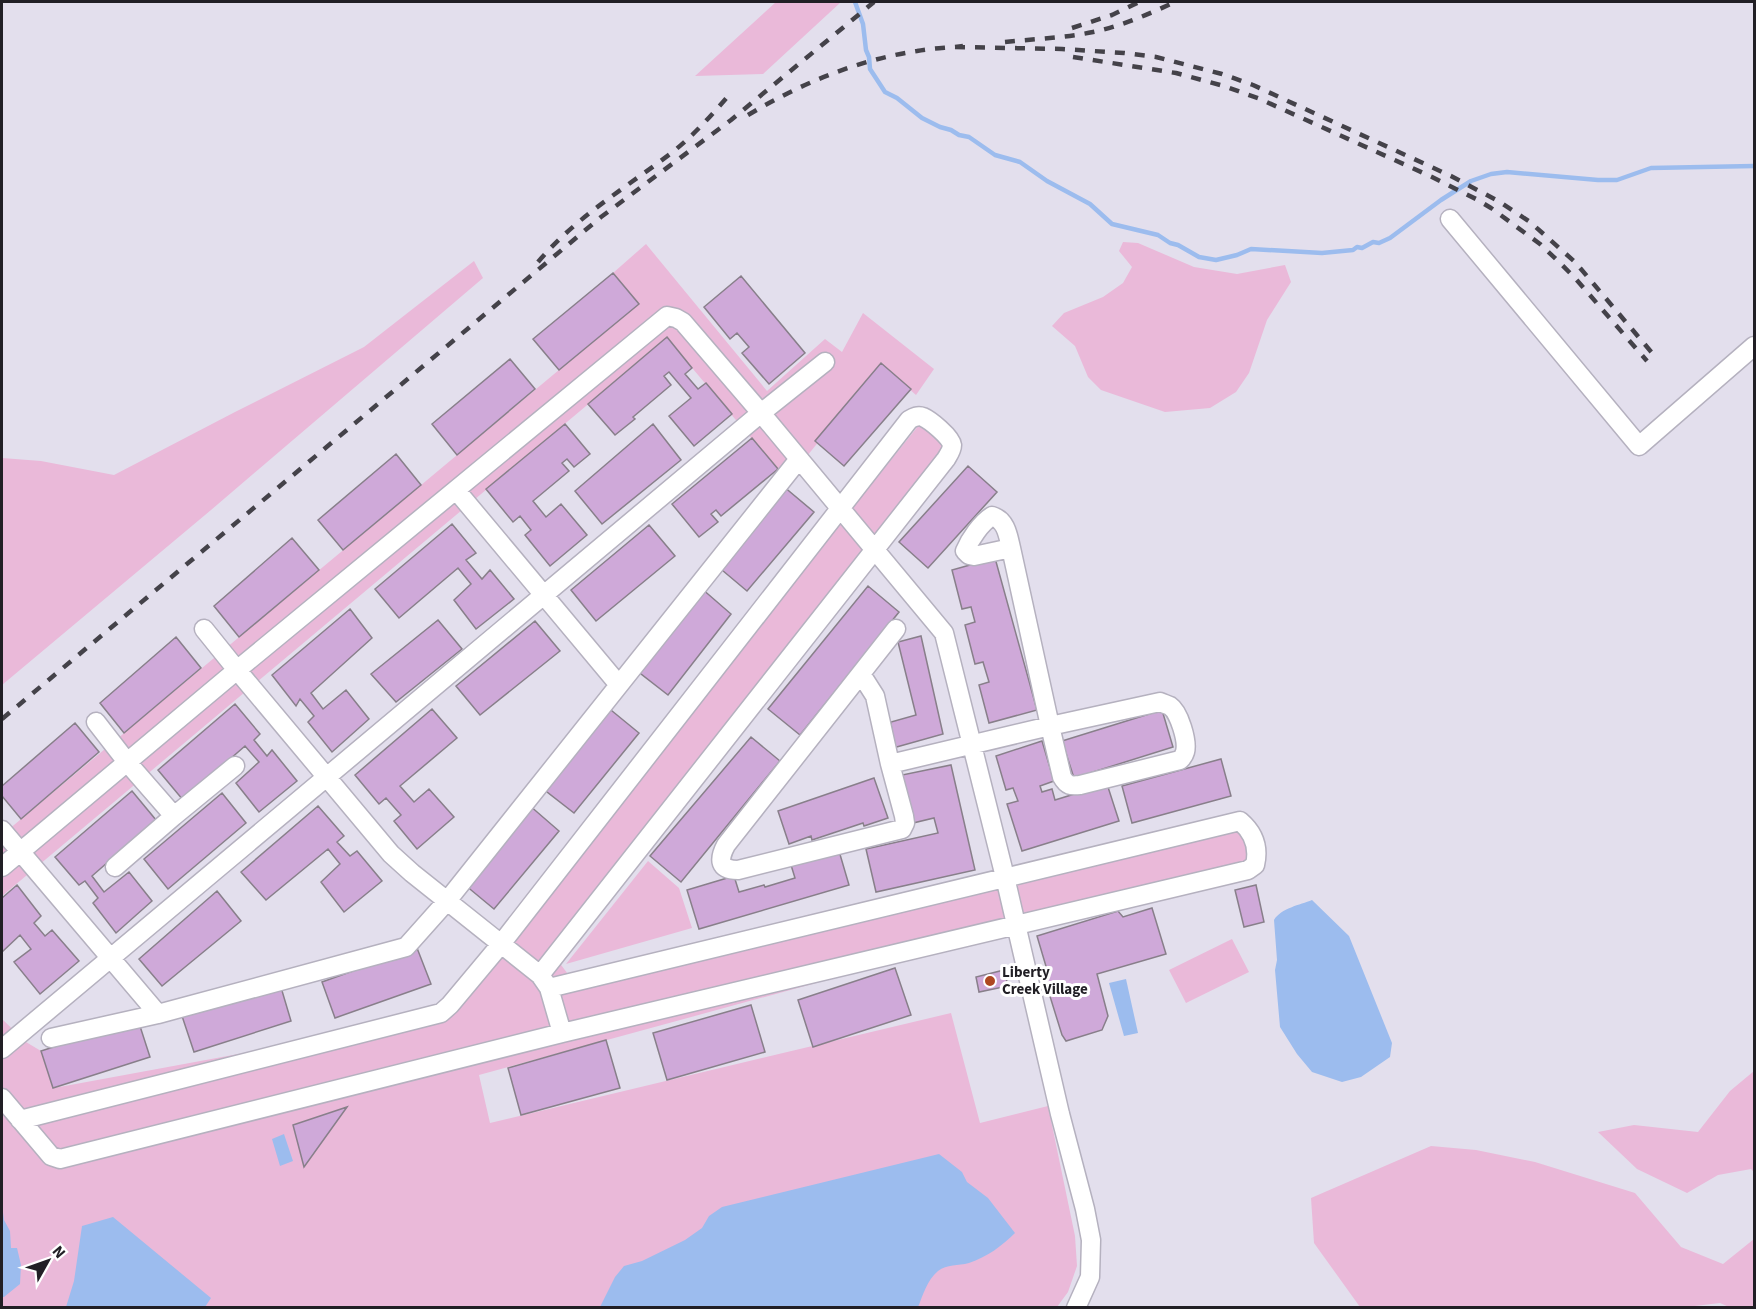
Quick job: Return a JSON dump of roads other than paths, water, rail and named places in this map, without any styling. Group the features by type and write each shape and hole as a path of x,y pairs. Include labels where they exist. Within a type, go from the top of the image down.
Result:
{"street":[{"path":"1450,219 1639,446 1755,346"},
{"path":"2,867 667,316 676,318 683,322 761,413 944,633 1085,1209 1091,1240 1090,1277 1076,1308"},
{"path":"2,1049 761,413 825,362"},
{"path":"20,1120 441,1013 501,944 909,420 922,417 951,441 952,448 946,459 874,548 544,981"},
{"path":"51,1038 158,1014 406,946 447,901 799,459"},
{"path":"456,490 619,685"},
{"path":"890,764 1050,726 1160,702 1169,705 1176,712 1186,745 1185,754 1180,760 1080,786 1065,783 1050,726 1011,548"},
{"path":"204,629 391,854 544,981 562,1033"},
{"path":"861,674 875,696 904,816 905,823 902,829 738,870 723,867 720,860 726,846 896,629"},
{"path":"96,722 174,816"},
{"path":"115,867 235,766"},
{"path":"2,1098 51,1156 60,1159 562,1033 1016,927 1248,870 1255,865 1256,845 1252,834 1240,821 1005,877 544,981"},
{"path":"2,830 158,1014"}],"water":[{"path":"1312,900 1349,936 1392,1043 1390,1057 1361,1077 1342,1082 1312,1072 1280,1027 1275,970 1277,960 1274,920 1286,910"},
{"path":"1126,979 1138,1033 1124,1036 1109,983"},
{"path":"284,1134 293,1161 280,1166 272,1139"},
{"path":"939,1154 962,1172 967,1182 988,1198 1015,1233 982,1258 945,1267 938,1271 928,1283 918,1307 600,1307 615,1277 624,1266 642,1261 685,1240 702,1228 709,1216 722,1207"},
{"path":"2,1205 4,1220 10,1231 11,1248 17,1248 21,1265 20,1284 4,1297 2,1297"},
{"path":"113,1217 211,1298 205,1307 66,1307 74,1281 82,1226"}],"waterway":[{"path":"855,2 863,24 870,69 885,92 897,98 922,118 959,135 969,137 995,155 1020,162 1047,181 1090,204 1112,224 1158,235 1199,257 1216,260 1251,249 1322,253 1362,248 1373,242 1379,243 1390,238 1441,200 1471,181 1491,174 1507,172 1617,180 1651,168 1754,166"}],"railway":[{"path":"2,719 601,217 731,120 874,2"},
{"path":"1072,28 1112,15 1139,2"},
{"path":"1005,42 1093,32 1135,19 1175,2"},
{"path":"748,115 788,93 851,67 895,55 963,46"},
{"path":"955,47 1062,49 1156,57 1222,74 1253,85 1451,176 1500,202 1530,222 1575,262 1653,354"},
{"path":"1073,57 1176,73 1224,86 1260,99 1476,199 1540,244 1575,278 1647,361"},
{"path":"538,262 584,217 678,147 729,95"}],"place":[{"name":"Liberty Creek Village","path":"990,981"}]}
